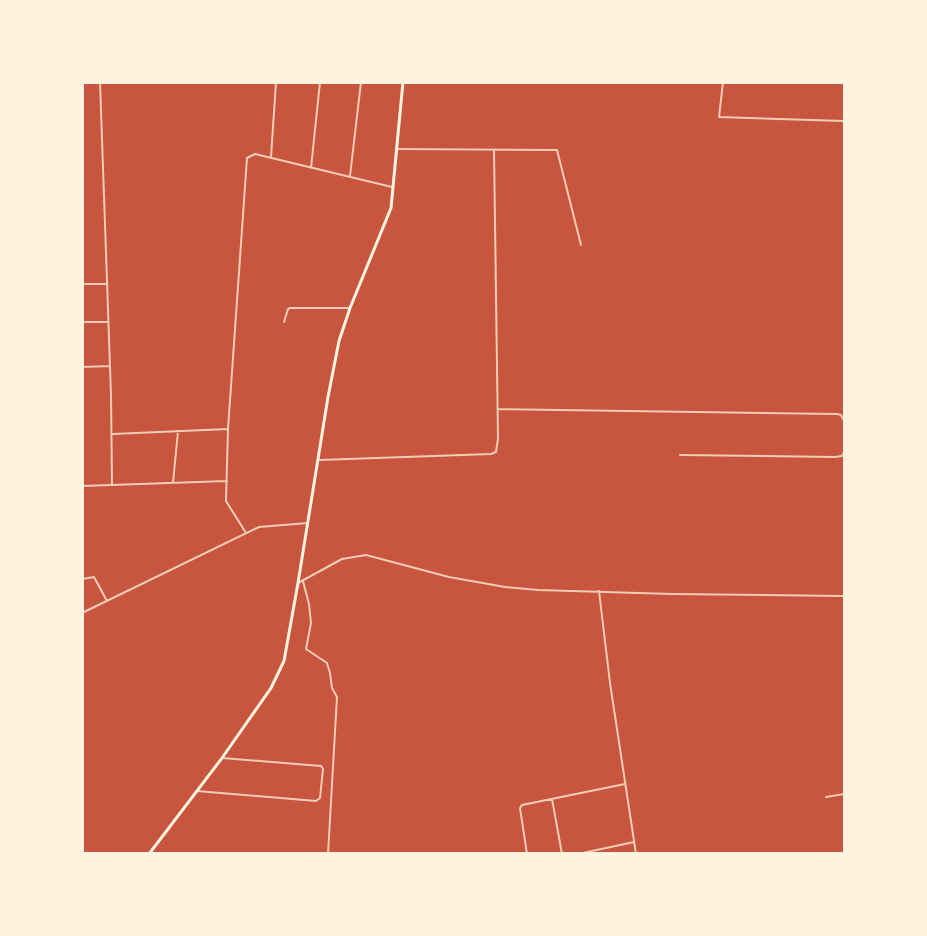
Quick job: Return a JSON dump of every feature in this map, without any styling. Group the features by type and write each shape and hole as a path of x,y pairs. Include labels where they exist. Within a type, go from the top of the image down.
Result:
{"main road":[{"path":"149,854 222,758 271,688 278,674 286,649 298,583 336,353 350,308 391,208 403,82"}],"street":[{"path":"100,82 109,322 112,485"},
{"path":"271,158 276,82"},
{"path":"311,168 320,82"},
{"path":"350,176 361,82"},
{"path":"723,82 719,117 844,121"},
{"path":"397,149 557,150 581,245"},
{"path":"318,460 491,454 496,452 498,409 494,150"},
{"path":"246,533 226,501 228,429 248,158 255,154 394,188"},
{"path":"82,284 107,284"},
{"path":"284,322 290,308 350,308"},
{"path":"82,322 109,322"},
{"path":"82,367 110,366"},
{"path":"498,409 837,414 842,415 844,421"},
{"path":"112,434 228,429"},
{"path":"173,483 178,431"},
{"path":"680,455 835,457 842,456 844,452"},
{"path":"82,486 227,481"},
{"path":"82,613 259,527 308,523"},
{"path":"298,583 342,559 366,555 416,569 489,585 538,590 844,596"},
{"path":"82,579 94,577 107,601"},
{"path":"303,581 309,604 311,623 306,649 327,663 332,688 337,697 328,854"},
{"path":"599,591 610,683 636,854"},
{"path":"196,791 292,800 316,801 320,798 323,769 321,766 222,758"},
{"path":"527,854 520,807 625,784"},
{"path":"826,797 844,794"},
{"path":"552,799 562,854"},
{"path":"578,854 634,842"}]}
